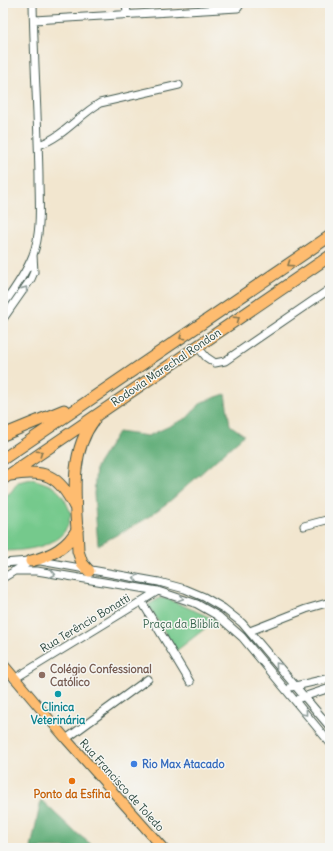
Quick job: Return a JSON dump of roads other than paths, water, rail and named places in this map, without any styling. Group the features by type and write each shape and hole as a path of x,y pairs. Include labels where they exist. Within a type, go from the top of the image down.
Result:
{"highway":[{"name":"Rodovia Marechal Rondon","path":"3,458 326,239 330,232"},
{"name":"Rodovia Marechal Rondon","path":"5,477 330,256"},
{"path":"3,435 89,400"},
{"path":"89,571 80,558 76,510 76,477 80,446 85,431 100,412"},
{"path":"5,477 32,472 40,472 50,476 60,482 66,490 76,510"},
{"path":"33,561 55,553 63,547 74,536 78,527"}],"main road":[{"name":"Rua Francisco de Toledo","path":"3,664 66,739 163,848"}],"street":[{"path":"3,319 31,279 34,272 33,255 38,222 39,145 33,3"},
{"path":"126,3 127,14"},
{"path":"34,20 240,6"},
{"path":"39,145 57,137 90,109 100,103 179,85"},
{"path":"3,305 24,274 33,255"},
{"path":"197,346 206,357 215,363 225,361 330,289"},
{"path":"304,526 330,519"},
{"path":"3,578 33,561"},
{"path":"3,563 33,561 166,584 204,597 223,608 250,631 330,727"},
{"path":"14,571 37,571 158,591 197,604 218,616 242,637 330,743"},
{"name":"Rua Terêncio Bonatti","path":"14,678 142,602 166,584"},
{"path":"142,602 190,682"},
{"path":"250,631 306,609 330,602"},
{"path":"285,689 330,678"},
{"path":"66,739 148,679"},
{"path":"295,701 304,696 330,688"}],"place":[{"name":"Colégio Confessional Católico","path":"42,675"},
{"name":"Clinica Veterinária","path":"58,694"},
{"name":"Rio Max Atacado","path":"134,764"},
{"name":"Ponto da Esfiha","path":"72,781"}],"park label":[{"name":"Praça da Bliblia","path":"181,624"}]}
